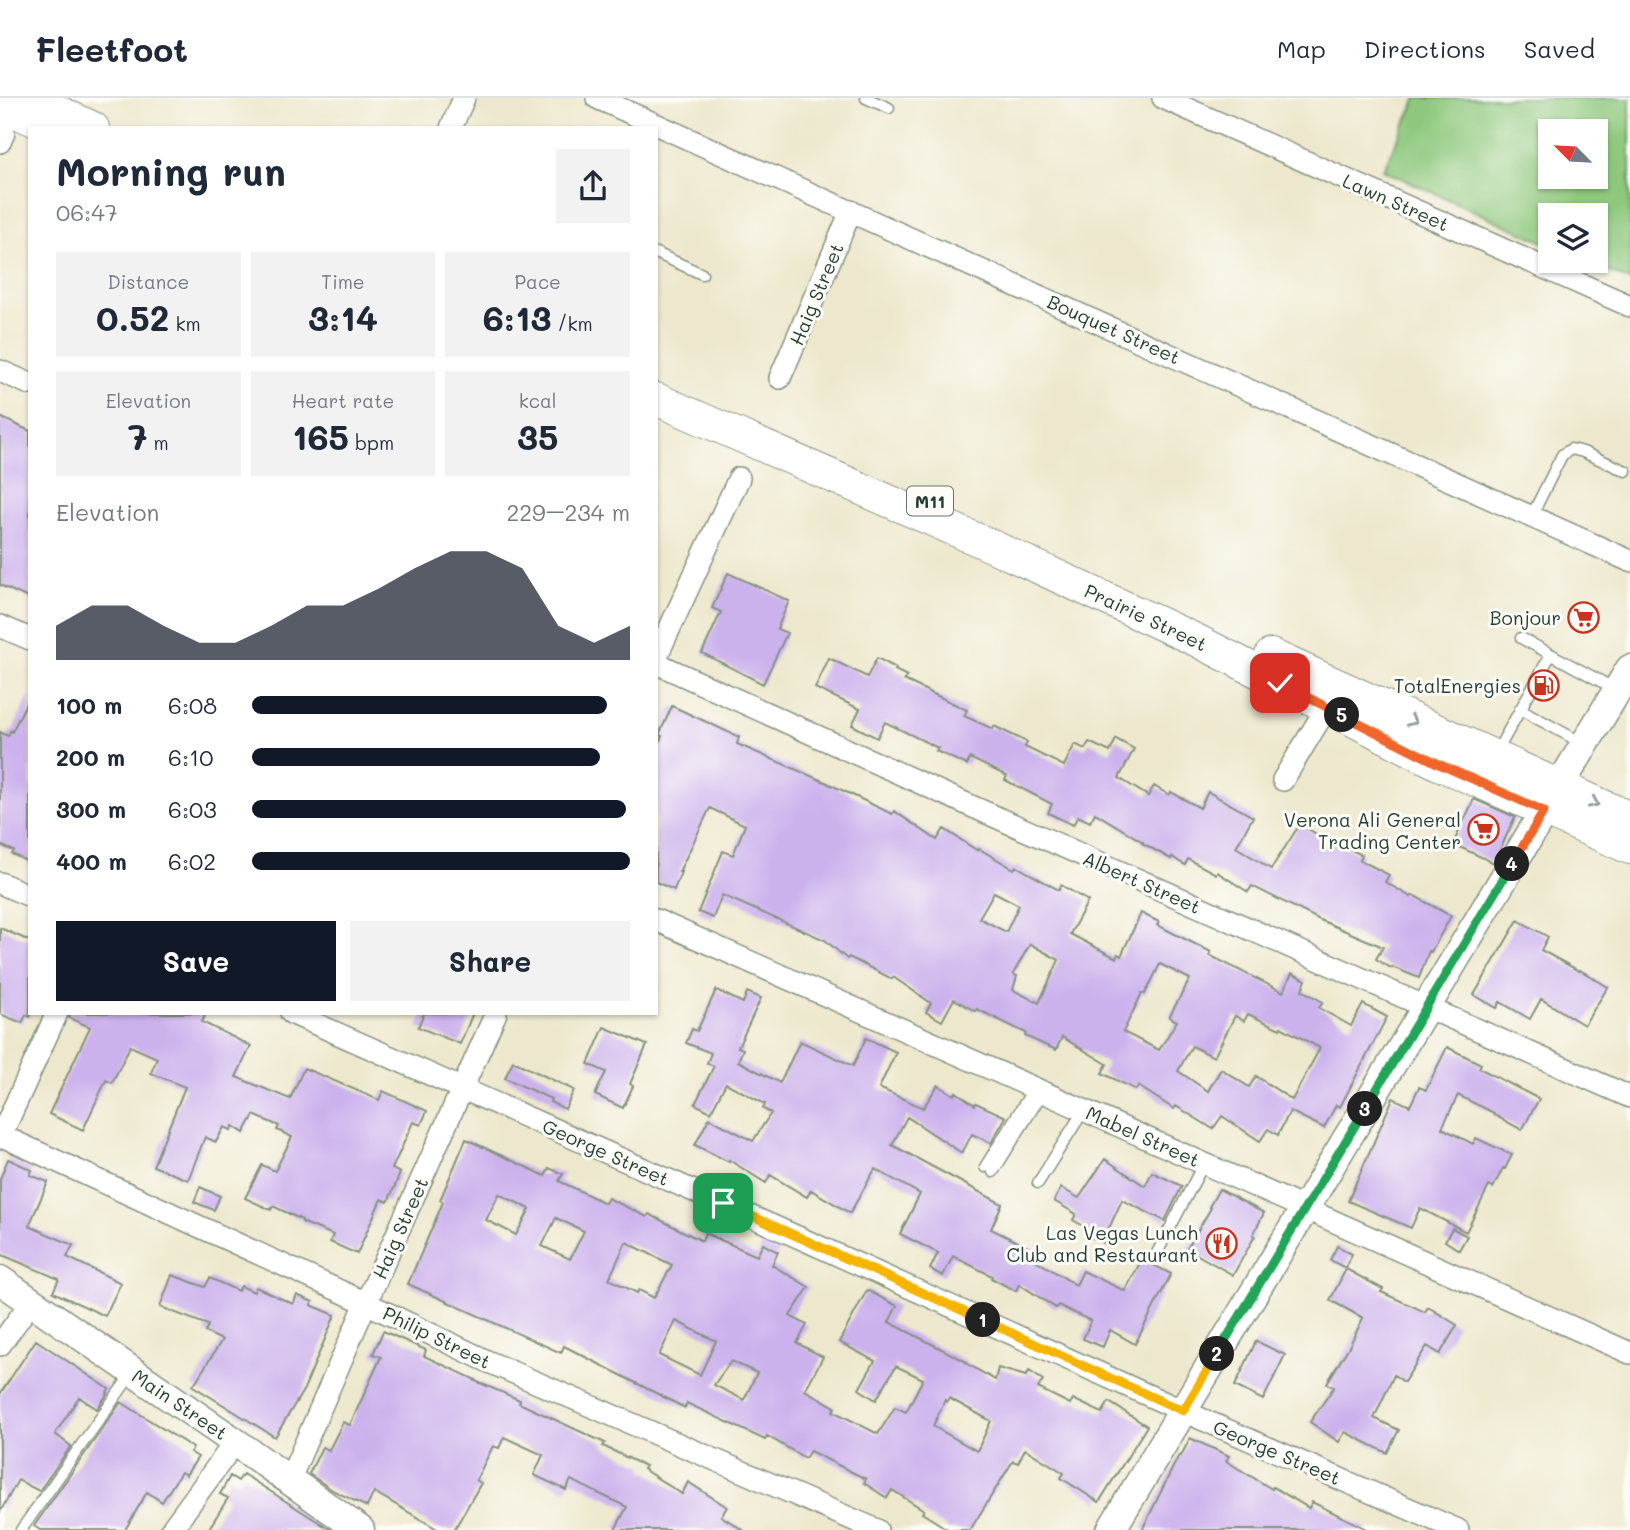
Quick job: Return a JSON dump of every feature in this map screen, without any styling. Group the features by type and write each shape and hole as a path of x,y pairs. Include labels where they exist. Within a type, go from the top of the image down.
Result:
{"main road":[{"path":"29,98 89,126"},
{"path":"1,127 28,128"},
{"name":"Prairie Street","path":"658,381 1027,544 1494,758 1551,799 1630,848"},
{"name":"Prairie Street","path":"658,400 956,530 1198,641 1441,765 1551,799 1630,818"},
{"path":"1111,1530 1623,680"},
{"name":"Main Street","path":"0,1280 235,1442 334,1518 360,1530"}],"street":[{"path":"452,126 464,98"},
{"name":"Bouquet Street","path":"597,98 1630,561"},
{"name":"Lawn Street","path":"1163,98 1630,306"},
{"name":"Haig Street","path":"780,378 851,211"},
{"path":"0,371 28,383"},
{"path":"658,653 738,478"},
{"path":"0,626 28,638"},
{"name":"Albert Street","path":"658,664 1630,1097"},
{"path":"1283,780 1326,707"},
{"path":"0,883 28,895"},
{"name":"Mabel Street","path":"658,921 1630,1353"},
{"path":"0,1136 56,1015"},
{"name":"George Street","path":"296,1015 822,1247 1183,1411 1458,1530"},
{"name":"Haig Street","path":"289,1481 495,1015"},
{"name":"Philip Street","path":"0,1136 489,1362 877,1530"},
{"path":"0,1345 31,1302"},
{"path":"172,1530 235,1442"}],"lane":[{"path":"866,98 889,108"},
{"path":"658,254 702,274"},
{"path":"1531,517 1562,455 1571,449 1626,471"},
{"path":"1521,638 1550,654 1623,680"},
{"path":"1494,758 1550,654"},
{"path":"1520,709 1584,744"},
{"path":"989,1170 1039,1090"},
{"path":"1038,1183 1084,1110"},
{"path":"1157,1253 1204,1163"},
{"path":"21,1530 133,1372"}],"green space":[{"path":"1417,98 1630,98 1630,281 1608,271 1608,203 1538,203 1538,240 1383,170"}],"building":[{"path":"0,417 28,430 28,598 0,585"},
{"path":"728,573 789,601 777,629 787,633 763,684 702,653 721,612 712,608"},
{"path":"829,658 867,677 877,658 907,676 904,680 967,710 964,716 993,729 994,726 1027,742 1025,747 1064,766 1075,744 1085,749 1089,742 1110,752 1116,739 1134,749 1119,778 1148,796 1154,786 1200,808 1208,792 1253,817 1236,847 1271,869 1300,824 1328,841 1329,839 1362,855 1360,860 1389,875 1385,882 1451,916 1431,952 1429,951 1419,978 1391,968 1376,959 1383,947 1320,920 1252,886 1248,892 1217,872 1216,874 1188,859 1185,865 1172,857 1171,859 1095,813 1090,822 1078,816 1073,825 1048,813 1052,804 1005,780 1007,776 970,758 967,765 885,722 877,738 852,725 860,709 815,688"},
{"path":"28,699 28,862 12,854 14,851 0,845 0,732 8,736 10,731 12,732"},
{"path":"672,706 739,737 737,744 892,814 894,811 937,840 944,829 978,851 979,849 1014,869 1016,866 1059,890 1061,885 1088,901 1070,934 1116,958 1118,954 1121,956 1141,913 1159,922 1157,925 1211,952 1209,955 1283,992 1292,973 1306,980 1302,990 1323,1002 1319,1008 1351,1026 1363,1004 1387,1017 1340,1107 1336,1105 1324,1128 1290,1111 1278,1135 1268,1129 1260,1141 1222,1116 1213,1129 1138,1086 1136,1090 1102,1073 1107,1064 1062,1037 1056,1050 954,999 942,1021 926,1012 931,1003 893,977 892,979 849,957 847,959 825,940 722,895 713,918 698,912 723,851 733,855 745,825 710,808 679,872 674,890 658,883 658,745 662,736 659,735","holes":["994,892 1019,905 1006,932 979,918","1030,944 1059,960 1039,1003 1013,990 1017,976 1013,974","1160,964 1190,979 1169,1017 1177,1021 1159,1050 1123,1032","1248,1014 1280,1029 1281,1027 1320,1048 1292,1100 1256,1076 1249,1087 1221,1069 1208,1091 1178,1071 1192,1046 1214,1057 1235,1016 1244,1021"]},
{"name":"Verona Ali General Trading Center","path":"1474,799 1515,817 1494,863 1453,844"},
{"path":"1518,920 1548,937 1541,950 1608,987 1584,1025 1541,999 1530,1019 1500,1002 1497,1008 1474,995"},
{"path":"0,928 28,940 30,1017 26,1015 22,1023 0,1014"},
{"path":"716,990 743,1003 747,992 761,998 738,1047 743,1049 738,1061 780,1083 800,1041 853,1066 866,1038 896,1052 879,1088 923,1108 938,1085 954,1095 956,1092 975,1105 976,1103 1006,1117 991,1143 972,1134 962,1153 907,1117 892,1145 1002,1204 991,1229 1036,1251 1032,1258 1076,1285 1083,1271 1125,1291 1142,1259 1171,1274 1135,1344 1110,1330 1103,1347 1083,1339 1091,1321 1058,1305 1056,1308 1019,1284 1016,1291 953,1256 943,1276 930,1269 938,1253 900,1234 920,1194 875,1169 850,1213 811,1190 807,1197 770,1175 766,1183 729,1160 695,1145 709,1118 753,1141 771,1113 763,1109 765,1104 726,1083 711,1112 695,1104 714,1066 707,1063 711,1053 686,1043 692,1029 697,1031"},
{"path":"70,1015 205,1015 202,1022 251,1046 236,1077 290,1099 304,1068 379,1100 383,1091 427,1111 421,1125 413,1122 392,1169 400,1173 394,1188 388,1202 381,1199 357,1254 330,1242 333,1235 273,1206 271,1210 245,1198 262,1165 275,1171 292,1137 277,1130 279,1126 254,1115 244,1133 233,1126 231,1130 224,1127 216,1142 205,1137 188,1180 153,1166 185,1087 151,1073 157,1058 130,1046 112,1083 106,1080 83,1130 49,1114 90,1027 69,1018"},
{"path":"423,1015 472,1015 460,1044 418,1027"},
{"path":"604,1027 647,1045 623,1108 595,1095 606,1072 588,1064"},
{"path":"1447,1047 1481,1064 1479,1068 1539,1099 1522,1130 1458,1095 1442,1128 1473,1144 1476,1138 1512,1155 1493,1188 1489,1186 1466,1232 1420,1208 1411,1228 1348,1201 1393,1098 1410,1106 1419,1087 1426,1090"},
{"path":"513,1061 574,1090 565,1109 550,1102 551,1099 505,1078"},
{"path":"466,1139 545,1176 549,1168 563,1174 559,1181 605,1203 608,1198 647,1217 649,1214 702,1241 705,1233 757,1256 763,1244 778,1252 772,1265 809,1287 790,1316 807,1325 797,1343 823,1357 805,1390 835,1407 833,1411 878,1434 895,1407 906,1412 923,1379 896,1366 876,1400 859,1389 875,1361 839,1342 867,1290 897,1306 889,1322 967,1362 995,1380 998,1368 1026,1376 1029,1371 1043,1380 1038,1388 1070,1404 1073,1399 1102,1413 1109,1402 1147,1426 1099,1502 1061,1478 1064,1473 1025,1449 1018,1463 1013,1461 970,1530 949,1530 892,1490 887,1498 864,1483 866,1479 810,1451 805,1458 767,1436 765,1440 687,1403 685,1408 564,1346 561,1353 408,1284 443,1202 440,1200","holes":["499,1194 530,1209 516,1235 486,1220","556,1218 584,1231 570,1259 542,1246","626,1242 672,1265 654,1298 639,1290 637,1293 609,1279","676,1321 716,1341 700,1375 659,1355","731,1361 757,1373 744,1400 714,1385","949,1398 991,1421 977,1451 933,1426 945,1400 947,1402"]},
{"path":"8,1159 32,1170 30,1175 48,1182 29,1226 73,1245 67,1257 121,1283 105,1316 53,1292 59,1279 0,1254 0,1179"},
{"path":"1105,1159 1145,1186 1152,1172 1182,1186 1165,1221 1122,1200 1109,1228 1118,1232 1111,1246 1085,1235 1087,1228 1073,1220 1076,1214 1054,1201 1061,1188 1079,1198"},
{"path":"200,1187 220,1196 214,1210 194,1202"},
{"name":"Las Vegas Lunch Club and Restaurant","path":"1219,1189 1264,1213 1253,1235 1255,1236 1233,1275 1187,1249"},
{"path":"1452,1228 1467,1236 1459,1250 1445,1241"},
{"path":"1337,1246 1352,1254 1345,1268 1330,1260"},
{"path":"1346,1269 1383,1289 1381,1292 1425,1312 1428,1307 1457,1325 1440,1354 1427,1346 1404,1382 1394,1375 1374,1418 1399,1430 1387,1453 1345,1432 1339,1442 1310,1422 1334,1387 1327,1383 1363,1318 1330,1300"},
{"path":"172,1275 205,1287 210,1278 238,1291 241,1286 254,1292 256,1287 293,1304 297,1295 313,1302 311,1305 335,1315 304,1389 275,1437 193,1386 222,1340 205,1332 208,1325 160,1307"},
{"path":"383,1331 426,1350 424,1356 605,1443 603,1446 645,1466 643,1469 682,1494 688,1482 727,1507 721,1516 743,1530 615,1530 627,1507 571,1480 566,1490 534,1475 543,1455 504,1437 499,1448 493,1446 476,1480 481,1483 454,1530 439,1530 374,1492 367,1507 334,1491 309,1474 322,1447 329,1450 343,1422 350,1425 381,1357 373,1354"},
{"path":"36,1340 109,1389 97,1409 79,1397 55,1434 71,1446 39,1491 18,1480 0,1512 0,1394"},
{"path":"1256,1341 1285,1355 1263,1400 1235,1386"},
{"path":"121,1402 193,1448 190,1452 198,1457 186,1475 181,1472 162,1502 147,1492 125,1530 40,1530 34,1526"},
{"path":"1190,1438 1229,1456 1226,1461 1272,1489 1273,1487 1309,1508 1312,1502 1369,1530 1142,1530"},
{"path":"243,1474 331,1530 208,1530 228,1498 220,1494 230,1476 238,1481"}],"place":[{"name":"Bonjour","path":"1584,617"},
{"name":"TotalEnergies","path":"1544,685"},
{"name":"Verona Ali General Trading Center","path":"1484,830"},
{"name":"Las Vegas Lunch Club and Restaurant","path":"1221,1243"}],"route":[{"path":"723,1203 1183,1411 1544,811 1441,765 1280,683"}]}
